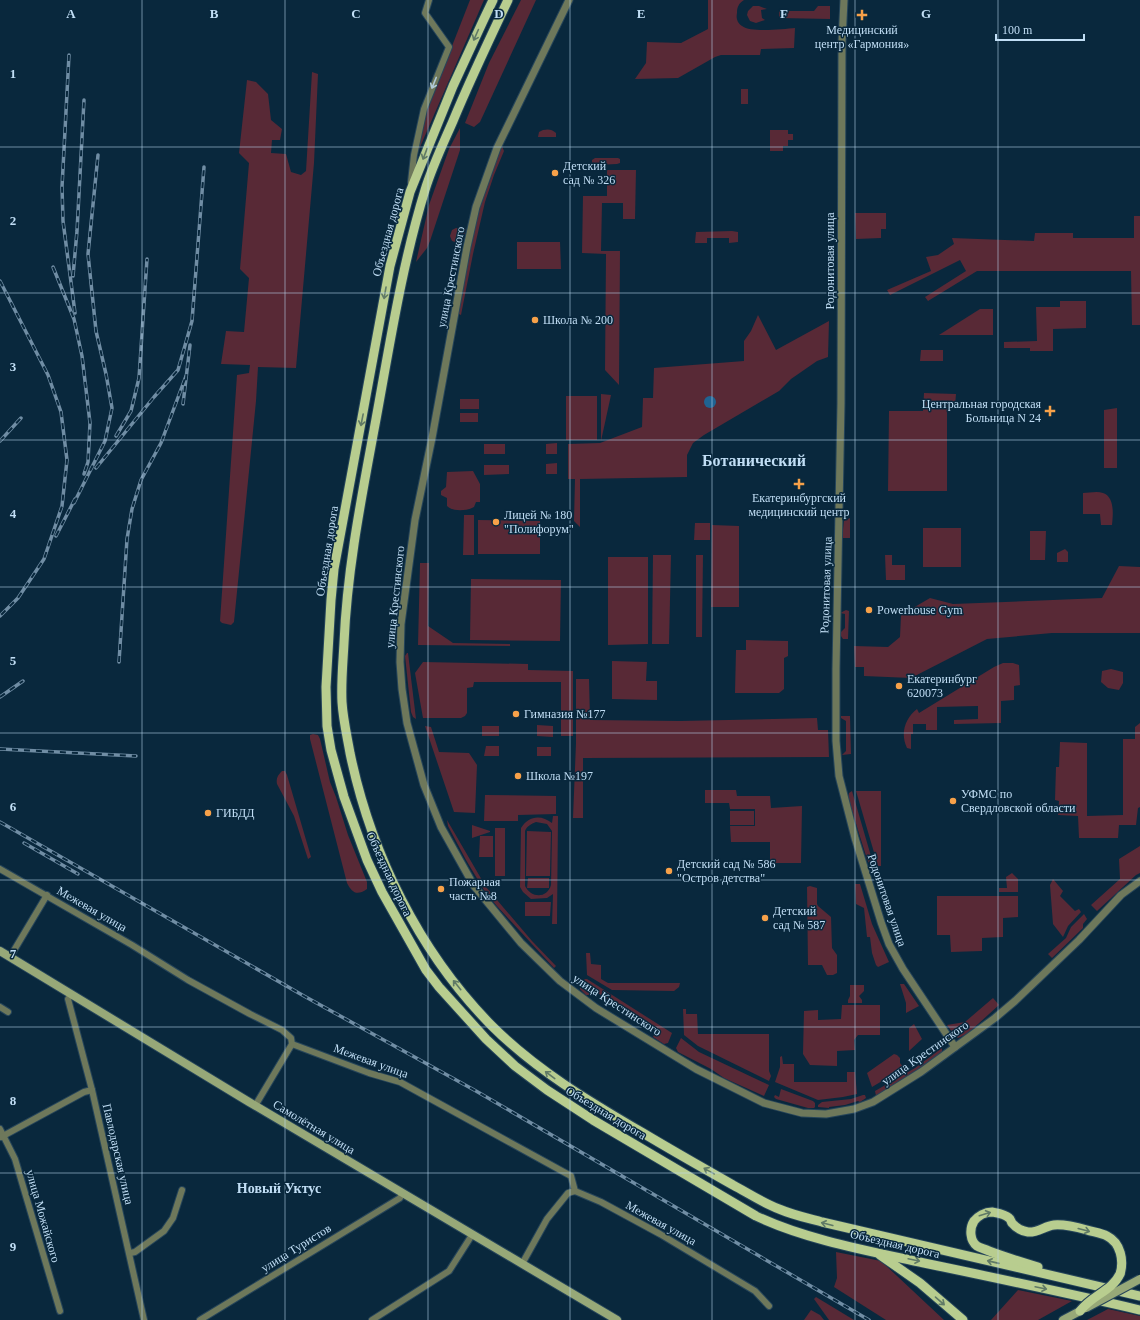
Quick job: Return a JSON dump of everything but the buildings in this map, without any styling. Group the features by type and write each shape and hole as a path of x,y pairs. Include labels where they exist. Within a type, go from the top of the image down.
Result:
{"main road":[{"name":"Объездная дорога","path":"493,0 453,86 410,192 390,266 334,569 326,687 331,750 344,797 367,860 382,892 426,970 439,987 486,1039 520,1070 547,1090 593,1120 756,1216 814,1237 875,1252 1140,1310"},
{"name":"Объездная дорога","path":"508,0 442,146 429,178 417,219 394,321 350,570 346,604 343,658 343,715 362,803 383,862 416,925 438,960 460,990 493,1026 552,1076 594,1104 686,1158 778,1209 822,1222 1140,1296"},
{"name":"Самолётная улица","path":"0,951 255,1106 617,1320"},
{"path":"1080,1283 1058,1274 1003,1257 978,1246 973,1241 971,1236 973,1223 977,1217 990,1212 998,1213 1009,1218 1019,1229 1029,1232 1036,1231 1046,1226 1061,1225 1108,1236 1117,1246 1121,1254 1122,1263 1120,1274 1114,1284 1087,1302 1080,1311"},
{"path":"875,1252 920,1283 963,1320"},
{"path":"1063,1320 1140,1279"}],"street":[{"path":"410,192 414,155 424,109 449,47 425,14 428,0"},
{"name":"улица Крестинского","path":"569,0 497,148 476,207 415,520 401,624 400,662 407,723 424,786 441,827 474,886 526,948 560,981 596,1008 696,1069 764,1103 802,1113 826,1114 854,1109 873,1102 921,1072 955,1047 1015,1001 1079,940 1121,895 1140,881"},
{"name":"Родонитовая улица","path":"844,0 842,42 841,403 836,661 836,734 839,774 855,838 889,944 903,969 955,1047"},
{"name":"Межевая улица","path":"0,869 132,945 188,980 282,1030 291,1038 292,1044 369,1073 400,1082 570,1176 575,1191 601,1202 660,1234 755,1291 769,1306"},
{"path":"10,956 47,895"},
{"name":"Павлодарская улица","path":"71,995 68,999 92,1090 144,1320"},
{"path":"0,1007 8,1012"},
{"path":"255,1106 292,1044"},
{"path":"2,1136 84,1092 92,1090"},
{"name":"улица Можайского","path":"0,1129 2,1136 15,1159 60,1311"},
{"path":"130,1253 135,1252 164,1231 173,1218 182,1190"},
{"path":"522,1264 547,1219 568,1193 575,1191"},
{"name":"улица Туристов","path":"200,1320 400,1198 402,1193"},
{"path":"372,1320 449,1271 472,1235"}],"shaded area":[{"path":"470,0 484,0 417,154 427,110"},
{"path":"521,0 536,0 480,122 474,127 465,123 489,63"},
{"path":"708,0 744,0 737,9 737,20 746,28 767,30 795,28 794,48 761,49 760,55 721,55 678,78 635,79 646,63 647,42 681,43 708,29"},
{"path":"753,6 759,6 767,9 761,10 762,18 765,20 756,23 750,21 747,15 748,11"},
{"path":"818,6 830,6 830,19 779,18 779,11 814,11"},
{"path":"312,72 318,74 314,163 296,368 258,367 234,622 231,625 220,621 237,375 249,373 250,365 221,364 226,331 244,332 249,278 240,269 249,163 239,153 247,80 256,82 268,94 271,120 282,129 280,140 272,140 271,153 286,154 291,172 301,175 306,171"},
{"path":"741,89 748,89 748,104 741,104"},
{"path":"460,128 460,150 430,241 427,248 416,262 429,205 449,149"},
{"path":"548,129 553,131 556,133 556,137 538,137 539,132"},
{"path":"770,130 788,130 788,134 793,134 793,140 788,140 788,146 783,146 783,151 770,151"},
{"path":"502,146 504,151 485,202 461,315 459,314 459,306 475,224 486,184"},
{"path":"595,158 618,158 620,159 620,163 596,165 592,163 592,160"},
{"path":"607,170 636,170 635,219 623,219 623,203 602,203 601,251 620,251 619,385 605,370 606,254 582,253 583,196 607,196"},
{"path":"855,213 886,213 886,229 881,229 881,238 856,239"},
{"path":"1134,216 1140,216 1140,325 1132,325 1131,271 977,271 928,301 925,297 966,271 960,260 890,295 887,290 931,271 926,257 938,255 954,244 952,238 1034,241 1035,233 1073,233 1073,238 1134,238"},
{"path":"456,228 466,229 462,242 458,243 452,241 450,236 452,230"},
{"path":"696,232 738,232 738,242 729,243 729,238 707,238 707,243 695,243"},
{"path":"517,242 560,242 561,269 517,269"},
{"path":"1060,301 1086,301 1086,328 1053,329 1053,351 1030,351 1030,348 1004,348 1004,342 1037,341 1036,307 1060,307"},
{"path":"980,309 993,309 993,335 939,335"},
{"path":"758,315 776,350 829,321 828,357 817,361 791,379 779,391 693,443 687,455 687,477 580,479 580,527 574,521 575,479 568,479 568,444 600,443 642,427 643,398 653,398 654,368 744,361 744,341 751,331"},
{"path":"921,350 943,350 943,361 920,361"},
{"path":"924,393 956,394 955,406 947,410 947,491 888,491 889,411 923,411"},
{"path":"601,394 611,395 601,441"},
{"path":"566,396 597,396 597,440 566,440"},
{"path":"460,399 479,399 479,409 460,409"},
{"path":"1117,408 1117,468 1104,468 1104,410"},
{"path":"460,413 478,413 478,422 460,422"},
{"path":"557,443 557,454 546,454 546,444"},
{"path":"484,444 505,444 505,454 484,454"},
{"path":"557,463 557,474 546,474 546,464"},
{"path":"484,465 509,465 509,474 484,475"},
{"path":"473,471 480,484 480,502 476,502 474,507 460,510 447,506 447,498 441,495 441,491 446,487 447,472"},
{"path":"1098,492 1107,495 1110,498 1113,516 1112,525 1101,525 1100,514 1083,514 1083,493"},
{"path":"464,515 474,515 474,555 463,555"},
{"path":"850,518 850,538 842,538 844,521"},
{"path":"478,520 540,521 540,554 478,554"},
{"path":"695,523 710,523 710,540 694,540"},
{"path":"712,525 739,526 739,607 711,607"},
{"path":"923,528 961,528 961,567 923,567"},
{"path":"1030,531 1046,531 1045,560 1030,560"},
{"path":"1065,549 1068,552 1068,562 1057,562 1057,553"},
{"path":"653,555 671,555 669,644 652,644"},
{"path":"696,555 703,555 702,637 696,637"},
{"path":"885,555 892,555 892,565 905,565 905,580 886,580"},
{"path":"608,557 648,557 648,644 608,645"},
{"path":"420,563 429,563 428,626 453,643 510,644 510,646 418,645"},
{"path":"1119,566 1140,567 1140,633 1052,633 987,639 911,678 864,676 864,667 855,667 854,646 888,647 900,637 901,615 930,598 953,604 1102,598"},
{"path":"471,579 561,580 560,641 470,640"},
{"path":"846,610 849,611 848,639 843,639 841,632 845,628 845,614 840,613"},
{"path":"746,640 788,641 788,656 784,658 784,689 779,693 735,693 736,650 746,650"},
{"path":"407,653 416,719 413,717 411,712 405,656"},
{"path":"612,661 647,662 646,681 657,681 657,700 612,699"},
{"path":"423,662 528,664 528,670 573,671 573,736 561,736 561,682 474,682 473,687 467,688 467,713 465,716 461,718 423,718 415,673"},
{"path":"1003,663 1013,663 1019,665 1020,685 1014,686 1014,700 1001,701 1001,723 954,724 954,720 978,719 978,706 937,707 937,730 926,730 926,724 913,724 911,749 907,748 904,737 905,727 909,717 917,709 919,713"},
{"path":"1111,669 1123,672 1123,683 1119,690 1108,688 1101,682 1102,671"},
{"path":"576,679 589,679 590,720 680,721 817,718 818,730 828,730 829,757 583,758 583,818 573,818 576,743"},
{"path":"841,716 850,716 851,754 842,755 846,751 846,721 841,718"},
{"path":"1140,723 1140,807 1138,808 1136,825 1119,825 1118,838 1079,838 1078,816 1058,815 1059,801 1055,800 1056,767 1059,767 1060,742 1087,743 1087,816 1123,815 1123,739 1135,739 1135,727"},
{"path":"537,725 553,726 553,737 537,736"},
{"path":"425,726 431,727 439,752 469,753 477,765 475,813 454,812"},
{"path":"482,726 499,726 499,736 482,736"},
{"path":"310,735 318,735 320,739 330,782 348,835 367,882 367,889 358,893 353,891 347,883 310,739"},
{"path":"486,746 499,746 499,756 484,756"},
{"path":"537,747 551,747 551,756 537,756"},
{"path":"282,771 285,771 287,775 311,857 308,859 294,816 277,784 279,774"},
{"path":"705,790 736,790 737,796 770,796 771,808 802,806 801,863 770,863 770,842 731,842 730,826 755,826 755,809 730,809 729,803 705,803"},
{"path":"852,791 873,863 869,863 867,859 848,798 849,793"},
{"path":"856,791 881,791 881,866 878,866"},
{"path":"485,795 556,796 556,814 518,815 518,821 484,821"},
{"path":"730,811 754,811 754,825 730,825"},
{"path":"553,816 558,816 557,924 552,924 553,894 547,898 531,899 520,887 521,828 527,821 539,817 552,823","holes":["536,822 547,824 552,831 551,885 549,890 543,895 535,895 525,886 525,831 529,825"]},
{"path":"447,820 486,887 532,941 556,966 554,968 484,890 448,826"},
{"path":"472,825 490,831 490,832 472,838"},
{"path":"495,828 505,828 505,876 495,876"},
{"path":"527,831 551,832 550,876 526,876"},
{"path":"480,836 493,836 493,857 479,857"},
{"path":"1140,846 1140,873 1097,911 1091,905 1120,879 1119,859"},
{"path":"1012,873 1018,879 1018,892 999,892 999,888 1007,888 1006,877"},
{"path":"528,878 549,878 549,888 527,888"},
{"path":"1053,879 1063,891 1060,896 1075,911 1079,909 1081,912 1068,926 1063,937 1053,924 1050,885"},
{"path":"855,884 860,884 872,924 889,962 878,967 872,953 870,937 867,937 864,908 856,904"},
{"path":"810,886 817,888 817,904 831,917 832,948 837,955 837,973 833,975 827,975 822,965 808,965 807,887"},
{"path":"937,896 1018,896 1018,917 1003,918 1003,937 982,938 982,951 951,952 950,935 937,935"},
{"path":"525,902 551,902 550,916 525,916"},
{"path":"1084,914 1087,919 1083,924 1083,928 1052,958 1048,954 1066,938 1071,927"},
{"path":"586,953 590,953 591,964 601,965 601,979 608,983 680,983 679,987 674,991 612,990 587,975"},
{"path":"585,979 672,1033 668,1043 664,1044 653,1037 657,1029 596,992 591,995 586,995 580,989 580,984"},
{"path":"900,984 904,984 919,1006 906,1013 906,1003"},
{"path":"850,985 864,985 864,991 859,996 862,1003 848,1003 850,996"},
{"path":"993,998 999,1005 967,1034 958,1038 955,1036 947,1025 965,1022"},
{"path":"842,1005 880,1005 880,1035 858,1035 854,1040 855,1050 837,1051 837,1066 810,1065 803,1054 804,1011 818,1010 818,1020 841,1019"},
{"path":"683,1009 686,1009 686,1014 697,1014 698,1034 769,1034 769,1071 771,1076 769,1081 698,1046 684,1035"},
{"path":"914,1024 922,1039 909,1051 909,1028"},
{"path":"681,1038 699,1052 769,1085 764,1096 724,1078 711,1069 678,1052 676,1048"},
{"path":"942,1048 942,1054 876,1096 875,1091 915,1068"},
{"path":"894,1054 900,1058 900,1063 904,1068 872,1087 867,1073"},
{"path":"782,1056 783,1064 794,1064 794,1082 847,1082 847,1072 855,1072 857,1094 818,1100 775,1082 780,1067 780,1057"},
{"path":"781,1089 813,1101 815,1103 815,1107 808,1108 776,1099 774,1097 775,1095 779,1097"},
{"path":"865,1095 866,1098 860,1102 858,1101 829,1108 818,1107 818,1105 822,1102 851,1099"},
{"path":"836,1252 881,1261 944,1320 886,1320 834,1287 837,1278"},
{"path":"1018,1290 1072,1301 1038,1320 991,1320"},
{"path":"816,1297 854,1320 829,1320 814,1299"},
{"path":"1108,1309 1140,1316 1140,1320 1087,1320"},
{"path":"811,1310 820,1315 824,1320 804,1320"}],"water":[{"path":"712,396 715,397 715,407 708,408 705,407 704,400 705,397"}],"railway":[{"path":"69,55 62,187 63,221 75,313"},
{"path":"73,276 84,100"},
{"path":"74,503 105,441 112,408 96,331 88,254 98,155"},
{"path":"96,468 178,370 192,321 204,167"},
{"path":"116,436 131,411 139,378 147,259"},
{"path":"53,267 74,319 82,356 90,423 88,462 84,474"},
{"path":"0,281 48,375 61,412 67,460 62,506 44,559 18,598 0,616"},
{"path":"183,404 190,345"},
{"path":"119,662 127,539 132,509 141,480 161,443 186,376"},
{"path":"0,441 21,418"},
{"path":"56,536 75,499"},
{"path":"0,697 23,681"},
{"path":"0,749 136,756"},
{"path":"0,822 304,996 476,1091 869,1320"},
{"path":"24,843 78,874"}],"place":[{"name":"Медицинский центр «Гармония»","path":"862,15"},
{"name":"Детский сад № 326","path":"555,173"},
{"name":"Школа № 200","path":"535,320"},
{"name":"Центральная городская Больница N 24","path":"1050,411"},
{"name":"Екатеринбургский медицинский центр","path":"799,484"},
{"name":"Лицей № 180 \"Полифорум\"","path":"496,522"},
{"name":"Powerhouse Gym","path":"869,610"},
{"name":"Екатеринбург 620073","path":"899,686"},
{"name":"Гимназия №177","path":"516,714"},
{"name":"Школа №197","path":"518,776"},
{"name":"УФМС по Свердловской области","path":"953,801"},
{"name":"ГИБДД","path":"208,813"},
{"name":"Детский сад № 586 \"Остров детства\"","path":"669,871"},
{"name":"Пожарная часть №8","path":"441,889"},
{"name":"Детский сад № 587","path":"765,918"}],"district":[{"name":"Ботанический","path":"754,460"},
{"name":"Новый Уктус","path":"279,1188"}]}
